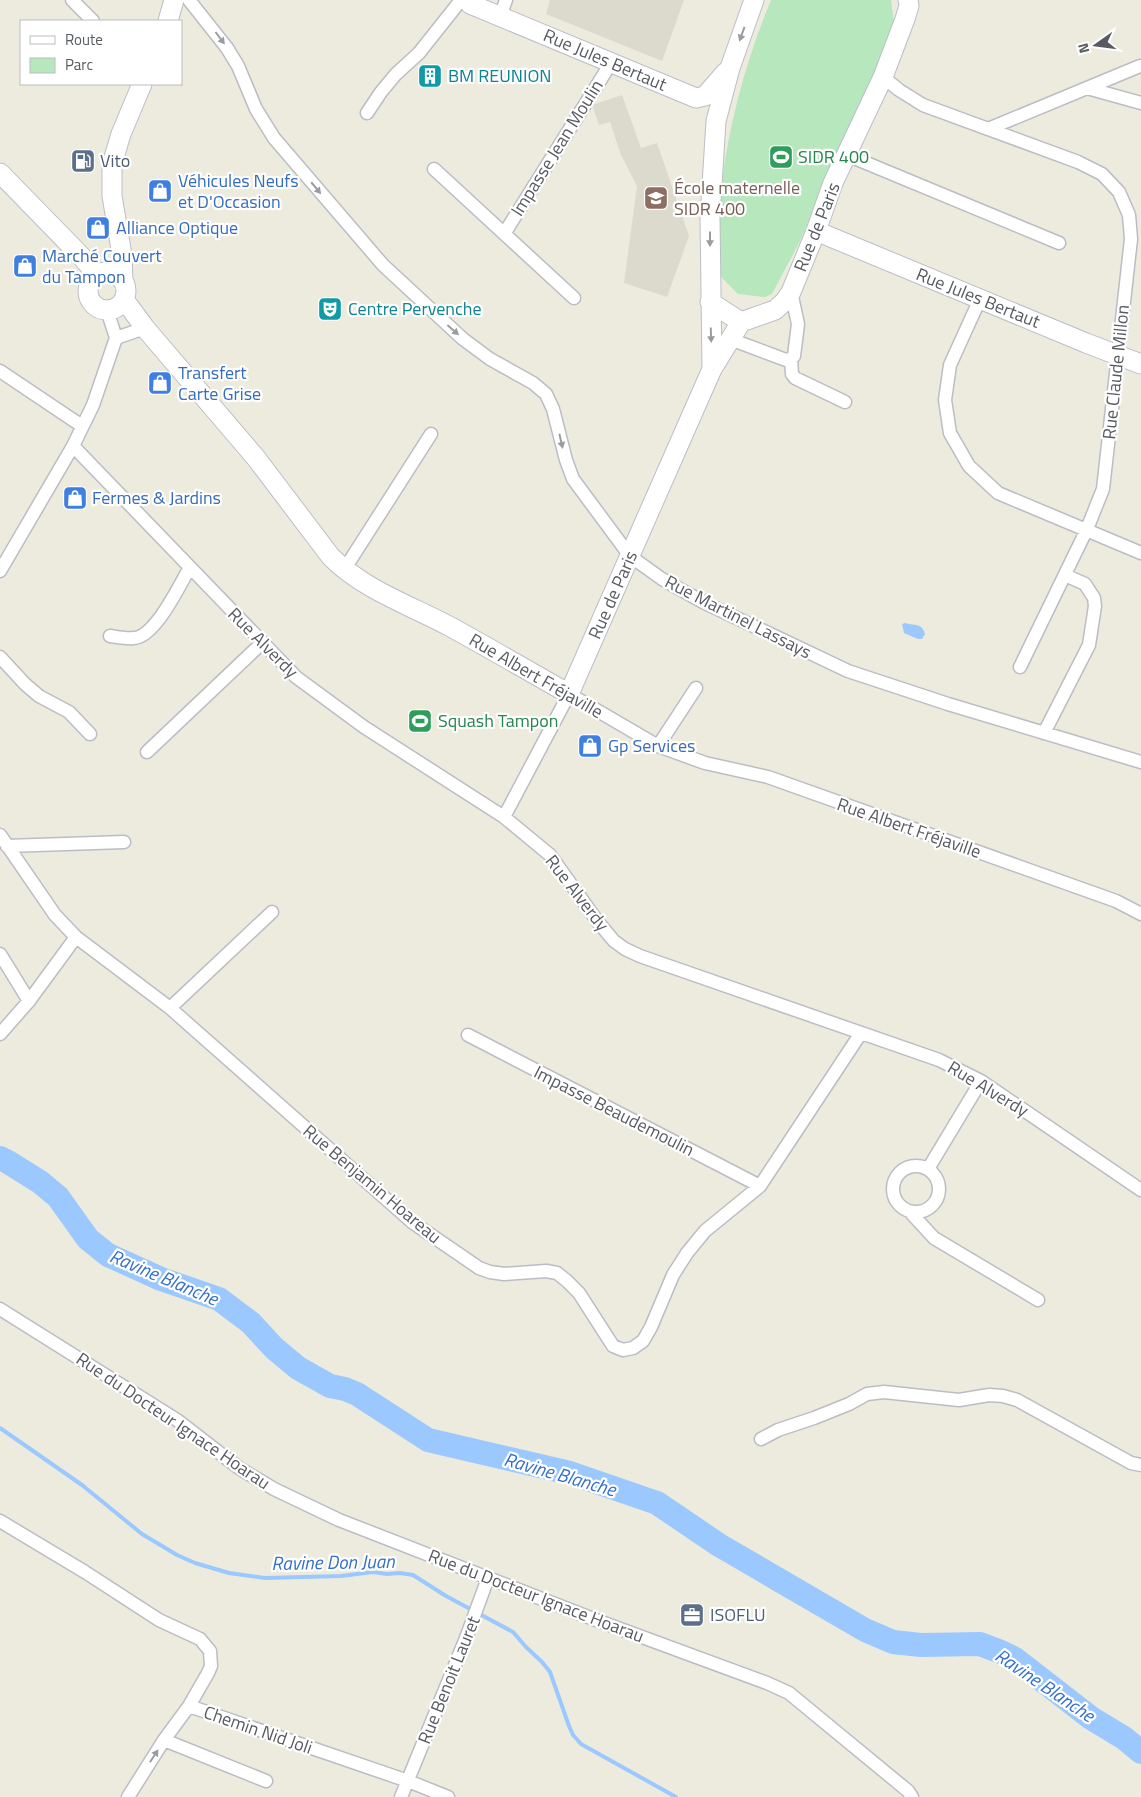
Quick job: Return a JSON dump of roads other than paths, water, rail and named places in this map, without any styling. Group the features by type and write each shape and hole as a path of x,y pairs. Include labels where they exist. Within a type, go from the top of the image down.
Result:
{"street":[{"path":"72,0 92,20"},
{"path":"168,20 174,0"},
{"name":"Rue Martinel Lassays","path":"189,0 227,48 238,66 256,110 269,131 383,264 463,339 490,359 533,382 546,394 553,409 566,460 573,479 630,556 662,579 703,602 848,672 1141,762"},
{"name":"Rue de Paris","path":"712,369 710,217 716,121 730,68 754,0"},
{"name":"Rue de Paris","path":"504,817 569,694 712,369 740,322 775,310 791,292 833,183 883,77 905,19 909,6 908,0"},
{"path":"366,113 396,74 419,53 464,1"},
{"name":"Rue Jules Bertaut","path":"464,1 502,12 610,64 716,121"},
{"name":"Rue Jules Bertaut","path":"610,64 696,98 705,96 730,68"},
{"name":"Impasse Jean Moulin","path":"504,234 610,64"},
{"path":"988,129 1140,66"},
{"name":"Rue Claude Millon","path":"883,77 923,105 1078,162 1102,174 1119,192 1130,214 1131,240 1103,489 1087,529 1020,667"},
{"path":"0,173 93,270 109,275 126,287 126,294 115,306 97,307 90,300 88,287 109,275 122,255 112,196 112,164 121,134 142,85"},
{"path":"1087,88 1141,103"},
{"path":"847,155 1059,243"},
{"name":"Impasse Jean Moulin","path":"434,170 574,298"},
{"name":"Rue Jules Bertaut","path":"816,231 1141,364"},
{"path":"791,292 798,324 794,356 791,359 792,374 795,378 845,402"},
{"path":"980,299 950,365 945,400 950,433 969,466 998,492 1141,553"},
{"path":"710,302 740,322"},
{"path":"0,571 73,446 92,405 118,337 115,306"},
{"name":"Rue Albert Fréjaville","path":"115,306 145,328 256,458 331,557 344,570 359,580 449,626 658,746 705,763 768,777 1116,901 1141,914"},
{"path":"118,337 145,328"},
{"path":"730,339 786,360 791,359"},
{"path":"0,371 82,426"},
{"path":"344,570 431,434"},
{"name":"Rue Alverdy","path":"73,446 296,677 364,726 504,817 550,856 614,941 640,956 939,1060 981,1081 1141,1190"},
{"path":"110,636 135,638 145,634 154,625 190,569"},
{"path":"1044,733 1089,644 1095,606 1094,598 1085,584 1065,575"},
{"path":"147,752 262,643"},
{"path":"0,657 39,696 69,712 90,734"},
{"path":"658,746 696,688"},
{"name":"Rue Benjamin Hoareau","path":"0,835 54,915 76,938 170,1008 412,1222 479,1268 490,1272 504,1274 546,1270 557,1274 568,1281 579,1293 613,1346 623,1350 633,1348 643,1340 673,1275 687,1253 705,1231 760,1186 860,1033"},
{"path":"7,846 124,842"},
{"path":"170,1008 272,912"},
{"path":"0,1034 29,1001 76,938"},
{"path":"0,954 29,1001"},
{"name":"Impasse Beaudemoulin","path":"468,1035 760,1186"},
{"path":"928,1169 981,1081"},
{"path":"911,1166 928,1169 935,1176 939,1184 938,1198 932,1208 922,1212 911,1212 901,1208 893,1195 893,1185 896,1177 902,1170 911,1166"},
{"path":"911,1212 934,1238 1038,1300"},
{"name":"Rue du Docteur Ignace Hoarau","path":"0,1309 177,1420 239,1468 274,1488 339,1520 788,1693 912,1797"},
{"path":"761,1439 778,1430 849,1404 866,1394 884,1392 958,1400 989,1395 1017,1400 1132,1463 1141,1465"},
{"name":"Chemin Nid Joli","path":"0,1521 159,1620 200,1639 206,1644 210,1651 211,1666 189,1706 408,1781 448,1797"},
{"name":"Rue Benoit Lauret","path":"401,1797 488,1578"},
{"path":"128,1797 164,1740 189,1706"},
{"path":"164,1740 266,1781"}],"water":[{"path":"905,623 922,628 925,634 922,639 904,633 902,624"}],"waterway":[{"name":"Ravine Blanche","path":"0,1158 40,1182 58,1197 88,1239 108,1255 161,1279 219,1299 251,1323 274,1348 298,1368 330,1386 357,1394 428,1440 570,1473 657,1503 719,1545 865,1630 893,1642 921,1645 980,1644 1001,1652 1015,1659 1091,1718 1124,1738 1141,1752"},
{"name":"Ravine Don Juan","path":"0,1428 82,1485 142,1534 177,1555 195,1563 229,1573 265,1578 341,1576 373,1572 413,1575 446,1596 513,1632 550,1672 569,1726 573,1735 581,1744 676,1797"}],"place":[{"name":"BM REUNION","path":"430,76"},
{"name":"SIDR 400","path":"781,157"},
{"name":"Vito","path":"83,161"},
{"name":"Véhicules Neufs et D'Occasion","path":"160,191"},
{"name":"École maternelle SIDR 400","path":"656,198"},
{"name":"Alliance Optique","path":"98,228"},
{"name":"Marché Couvert du Tampon","path":"25,266"},
{"name":"Centre Pervenche","path":"330,309"},
{"name":"Transfert Carte Grise","path":"160,383"},
{"name":"Fermes & Jardins","path":"75,498"},
{"name":"Squash Tampon","path":"420,721"},
{"name":"Gp Services","path":"590,746"},
{"name":"ISOFLU","path":"692,1615"}]}
